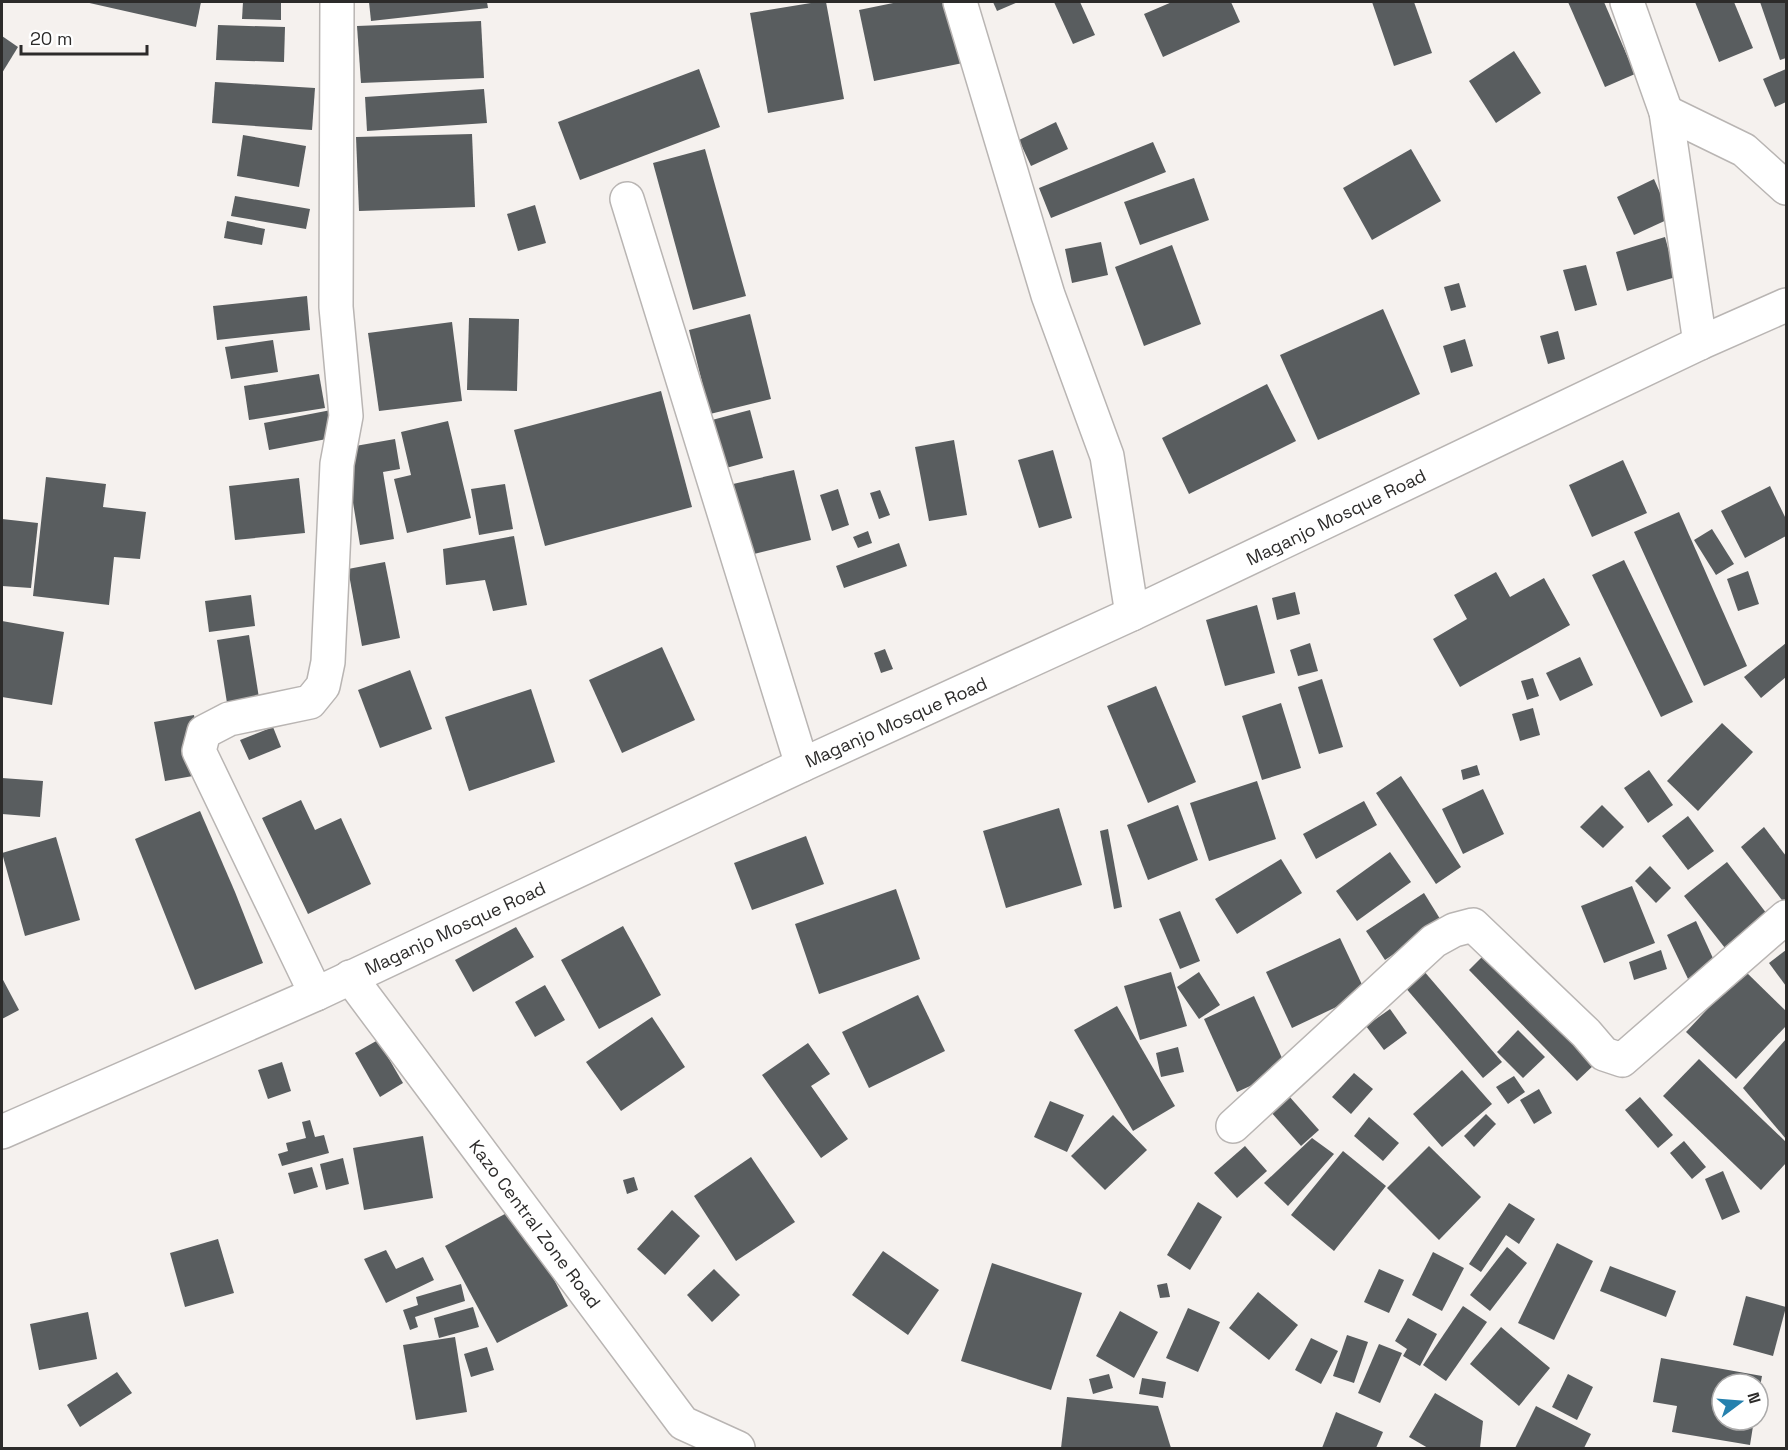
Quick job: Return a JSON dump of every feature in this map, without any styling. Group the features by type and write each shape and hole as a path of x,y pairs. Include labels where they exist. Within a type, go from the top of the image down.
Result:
{"street":[{"path":"316,994 199,751 204,732 229,719 310,702 322,686 328,662 337,464 346,416 336,307 337,2"},
{"path":"960,2 1048,295 1107,456 1132,614"},
{"path":"1627,2 1666,112 1701,343"},
{"path":"1666,112 1744,150 1786,188"},
{"path":"627,199 802,765"},
{"name":"Maganjo Mosque Road","path":"2,1132 316,994 802,765 1132,614 1701,343 1786,305"},
{"path":"1233,1126 1434,941 1454,930 1473,926 1586,1033 1604,1054 1622,1060 1786,916"},
{"name":"Kazo Central Zone Road","path":"350,977 683,1424 738,1449"}],"building":[{"path":"85,2 201,2 196,27"},
{"path":"243,2 281,2 281,20 242,19"},
{"path":"369,2 487,2 488,8 371,21"},
{"path":"826,2 844,99 768,113 750,13"},
{"path":"898,2 950,2 963,63 874,81 859,10"},
{"path":"993,2 1018,2 997,11"},
{"path":"1054,2 1080,2 1095,35 1073,44"},
{"path":"1172,2 1231,2 1240,22 1163,57 1144,14"},
{"path":"1372,2 1414,2 1432,53 1394,66"},
{"path":"1568,2 1604,2 1635,74 1605,87"},
{"path":"1695,2 1734,2 1753,48 1719,62"},
{"path":"1760,2 1786,2 1786,58 1780,60"},
{"path":"481,21 484,78 361,83 357,26"},
{"path":"218,25 285,27 284,62 216,60"},
{"path":"2,36 18,47 2,73"},
{"path":"1514,51 1541,93 1496,123 1469,81"},
{"path":"699,69 720,127 580,180 558,122"},
{"path":"1786,69 1786,102 1775,107 1763,79"},
{"path":"215,82 315,88 312,130 212,123"},
{"path":"484,89 487,123 367,131 365,97"},
{"path":"1056,122 1068,149 1031,166 1019,140"},
{"path":"472,134 475,207 359,211 356,137"},
{"path":"243,135 306,146 299,187 237,176"},
{"path":"1153,142 1166,172 1051,218 1039,188"},
{"path":"705,149 746,296 693,310 653,163"},
{"path":"1411,149 1441,201 1372,240 1343,188"},
{"path":"1194,178 1209,220 1140,245 1124,202"},
{"path":"1654,179 1671,218 1634,235 1617,197"},
{"path":"235,196 310,209 306,229 231,216"},
{"path":"535,205 546,243 518,251 507,214"},
{"path":"227,221 265,229 262,245 224,238"},
{"path":"1665,237 1676,277 1627,291 1616,252"},
{"path":"1101,242 1108,275 1072,283 1065,249"},
{"path":"1172,245 1201,324 1144,346 1115,267"},
{"path":"1586,265 1597,305 1575,311 1563,270"},
{"path":"1459,283 1466,307 1451,311 1444,287"},
{"path":"307,296 310,330 217,340 213,306"},
{"path":"1383,309 1420,394 1318,440 1280,355"},
{"path":"750,314 771,399 710,414 689,330"},
{"path":"469,318 519,319 517,391 467,390"},
{"path":"452,322 462,401 379,411 368,333"},
{"path":"1558,331 1565,359 1548,364 1540,336"},
{"path":"1465,339 1473,366 1451,373 1443,346"},
{"path":"273,340 278,372 231,379 225,347"},
{"path":"319,374 325,408 249,420 244,386"},
{"path":"1267,384 1296,441 1189,494 1162,438"},
{"path":"661,391 692,507 545,546 514,430"},
{"path":"331,410 337,437 269,450 264,423"},
{"path":"750,410 763,458 726,468 712,420"},
{"path":"448,421 471,518 407,533 394,479 411,475 401,432"},
{"path":"395,439 400,469 383,472 394,539 360,545 344,448"},
{"path":"954,440 967,515 929,521 915,447"},
{"path":"1053,450 1072,518 1039,528 1018,460"},
{"path":"1623,460 1647,513 1592,537 1569,485"},
{"path":"794,470 811,540 750,555 733,484"},
{"path":"46,477 106,484 103,507 146,512 140,559 114,557 109,605 33,596"},
{"path":"299,478 305,533 235,540 229,486"},
{"path":"505,484 513,529 479,535 471,489"},
{"path":"1770,486 1786,519 1786,536 1745,558 1721,511"},
{"path":"838,489 849,525 832,531 820,495"},
{"path":"880,490 890,515 879,519 870,493"},
{"path":"1679,512 1747,666 1704,686 1634,532"},
{"path":"2,519 38,523 31,588 2,586"},
{"path":"1712,529 1734,564 1716,575 1694,540"},
{"path":"868,531 872,543 858,548 853,537"},
{"path":"514,536 527,605 493,611 485,580 446,585 443,549"},
{"path":"899,543 907,566 844,588 836,566"},
{"path":"1624,560 1693,702 1661,717 1592,575"},
{"path":"385,562 400,638 362,646 348,569"},
{"path":"1748,571 1759,604 1738,611 1727,579"},
{"path":"1496,572 1510,597 1544,578 1570,625 1460,687 1433,639 1467,619 1454,595"},
{"path":"1295,592 1300,614 1277,620 1272,598"},
{"path":"251,595 255,626 209,632 205,601"},
{"path":"1257,605 1275,673 1225,686 1206,620"},
{"path":"2,621 64,632 52,705 2,697"},
{"path":"249,635 259,698 227,703 217,640"},
{"path":"1310,643 1318,671 1298,676 1290,650"},
{"path":"1786,643 1786,677 1761,698 1744,677"},
{"path":"662,647 695,720 622,753 589,680"},
{"path":"885,649 893,669 881,673 874,653"},
{"path":"1580,657 1593,685 1560,701 1546,673"},
{"path":"410,670 432,729 380,748 358,690"},
{"path":"1533,678 1539,696 1527,700 1521,681"},
{"path":"1322,679 1343,747 1319,754 1298,687"},
{"path":"1156,686 1196,782 1148,803 1107,706"},
{"path":"531,689 555,762 469,791 445,717"},
{"path":"1281,703 1301,768 1262,780 1242,716"},
{"path":"1533,708 1540,735 1520,741 1512,714"},
{"path":"194,715 204,774 165,781 154,722"},
{"path":"1722,723 1753,752 1698,811 1667,781"},
{"path":"273,727 281,747 249,760 240,740"},
{"path":"1477,765 1480,775 1463,780 1461,770"},
{"path":"1649,770 1673,805 1648,823 1624,788"},
{"path":"1401,776 1461,867 1436,884 1376,793"},
{"path":"2,778 43,781 40,817 2,814"},
{"path":"1257,781 1276,839 1209,861 1190,803"},
{"path":"1483,789 1504,834 1463,854 1442,809"},
{"path":"301,800 315,830 341,818 371,884 308,914 262,818"},
{"path":"1364,801 1377,825 1316,859 1303,834"},
{"path":"1178,805 1198,860 1148,880 1127,825"},
{"path":"1602,805 1624,827 1603,848 1580,827"},
{"path":"1059,808 1082,885 1006,908 983,831"},
{"path":"200,811 263,963 195,990 135,839"},
{"path":"1688,816 1714,851 1688,870 1662,836"},
{"path":"1764,827 1786,856 1785,904 1741,847"},
{"path":"1108,829 1122,907 1114,909 1100,831"},
{"path":"806,836 824,884 752,910 734,863"},
{"path":"56,837 80,920 25,936 2,853"},
{"path":"1390,852 1411,882 1357,921 1336,891"},
{"path":"1281,859 1302,893 1237,934 1215,899"},
{"path":"1727,862 1767,914 1725,948 1684,896"},
{"path":"1650,866 1671,888 1656,903 1635,881"},
{"path":"1632,886 1655,943 1604,963 1581,906"},
{"path":"896,889 920,959 819,994 795,924"},
{"path":"1424,893 1442,922 1385,960 1366,931"},
{"path":"1180,911 1200,961 1180,969 1159,919"},
{"path":"1696,921 1717,967 1689,981 1667,935"},
{"path":"623,926 661,995 599,1029 561,960"},
{"path":"516,927 534,957 473,992 455,960"},
{"path":"1340,938 1366,993 1292,1028 1266,972"},
{"path":"1661,950 1667,969 1634,980 1629,962"},
{"path":"1786,950 1786,986 1769,963"},
{"path":"1487,952 1595,1064 1577,1081 1469,970"},
{"path":"1423,970 1502,1062 1483,1078 1404,986"},
{"path":"1744,970 1786,1011 1786,1026 1736,1079 1686,1032"},
{"path":"1171,972 1187,1026 1140,1040 1124,986"},
{"path":"1199,972 1220,1005 1199,1019 1177,987"},
{"path":"2,978 19,1010 2,1019"},
{"path":"545,985 565,1020 535,1037 515,1002"},
{"path":"918,995 945,1051 869,1088 842,1032"},
{"path":"1254,996 1287,1069 1237,1092 1204,1019"},
{"path":"1117,1006 1175,1106 1133,1131 1074,1030"},
{"path":"1390,1009 1407,1033 1384,1050 1366,1026"},
{"path":"652,1017 685,1067 621,1111 586,1062"},
{"path":"1518,1030 1545,1057 1523,1078 1497,1052"},
{"path":"1786,1039 1786,1139 1743,1088"},
{"path":"378,1040 403,1083 380,1097 355,1053"},
{"path":"808,1043 830,1074 811,1086 848,1139 821,1158 762,1075"},
{"path":"1178,1047 1184,1072 1161,1077 1156,1053"},
{"path":"1699,1059 1786,1142 1786,1163 1761,1190 1663,1096"},
{"path":"282,1062 291,1091 268,1099 258,1070"},
{"path":"1462,1070 1492,1104 1442,1147 1413,1114"},
{"path":"1354,1073 1373,1089 1351,1114 1332,1097"},
{"path":"1514,1076 1525,1092 1508,1104 1496,1087"},
{"path":"1539,1089 1552,1113 1534,1124 1520,1100"},
{"path":"1288,1095 1319,1130 1301,1146 1270,1111"},
{"path":"1640,1097 1673,1135 1658,1148 1625,1110"},
{"path":"1050,1101 1084,1115 1067,1152 1034,1137"},
{"path":"1486,1114 1496,1124 1474,1147 1464,1136"},
{"path":"1113,1115 1147,1150 1105,1190 1071,1156"},
{"path":"1369,1117 1399,1143 1383,1161 1354,1136"},
{"path":"310,1120 315,1137 324,1135 329,1153 282,1166 278,1154 288,1151 286,1143 306,1138 302,1122"},
{"path":"423,1136 433,1198 364,1210 353,1148"},
{"path":"1312,1138 1334,1154 1288,1206 1264,1183"},
{"path":"1684,1141 1706,1167 1692,1179 1670,1153"},
{"path":"1245,1146 1267,1171 1237,1198 1214,1173"},
{"path":"1429,1146 1481,1197 1439,1240 1387,1188"},
{"path":"1343,1151 1386,1186 1334,1251 1291,1215"},
{"path":"751,1157 795,1222 736,1261 694,1196"},
{"path":"343,1158 349,1184 326,1190 320,1164"},
{"path":"312,1167 318,1187 294,1194 288,1173"},
{"path":"1723,1171 1740,1212 1722,1220 1705,1179"},
{"path":"634,1177 638,1190 627,1194 623,1180"},
{"path":"1198,1202 1222,1217 1190,1270 1167,1255"},
{"path":"1509,1203 1535,1219 1519,1244 1506,1235 1481,1272 1469,1264"},
{"path":"516,1208 568,1306 497,1343 445,1246"},
{"path":"672,1210 700,1236 665,1275 637,1249"},
{"path":"218,1239 234,1293 185,1307 170,1253"},
{"path":"1557,1243 1593,1261 1554,1340 1518,1323"},
{"path":"1507,1247 1527,1263 1490,1311 1470,1295"},
{"path":"386,1250 396,1269 423,1257 434,1280 386,1303 364,1259"},
{"path":"883,1251 939,1290 908,1335 852,1295"},
{"path":"1433,1252 1464,1268 1442,1311 1412,1295"},
{"path":"992,1263 1082,1293 1051,1390 961,1361"},
{"path":"1610,1266 1676,1291 1666,1317 1600,1291"},
{"path":"714,1269 740,1295 712,1322 687,1295"},
{"path":"1379,1269 1404,1280 1389,1313 1364,1302"},
{"path":"1167,1283 1170,1297 1160,1298 1157,1285"},
{"path":"461,1284 465,1301 415,1317 418,1327 410,1330 403,1310 418,1305 416,1297"},
{"path":"1258,1292 1298,1325 1269,1360 1229,1328"},
{"path":"1746,1296 1786,1307 1773,1356 1733,1345"},
{"path":"1463,1306 1487,1322 1446,1381 1423,1365"},
{"path":"473,1307 479,1327 439,1338 434,1318"},
{"path":"1188,1308 1220,1322 1198,1372 1166,1358"},
{"path":"1120,1311 1158,1332 1134,1378 1096,1356"},
{"path":"88,1312 97,1359 39,1370 30,1324"},
{"path":"1408,1318 1437,1334 1420,1366 1403,1356 1407,1349 1395,1341"},
{"path":"1501,1327 1550,1368 1519,1406 1470,1364"},
{"path":"1347,1335 1368,1342 1354,1383 1333,1376"},
{"path":"455,1337 467,1412 416,1420 403,1345"},
{"path":"1311,1338 1338,1351 1321,1384 1295,1370"},
{"path":"1379,1344 1402,1353 1380,1403 1358,1393"},
{"path":"487,1347 494,1370 471,1377 464,1354"},
{"path":"1661,1358 1740,1372 1710,1372 1710,1432 1752,1432 1750,1445 1672,1432 1677,1406 1653,1402"},
{"path":"117,1372 132,1393 80,1427 67,1405"},
{"path":"1109,1374 1113,1388 1093,1394 1089,1379"},
{"path":"1568,1374 1593,1387 1577,1420 1552,1407"},
{"path":"1142,1378 1166,1382 1163,1398 1139,1394"},
{"path":"1435,1393 1483,1421 1480,1448 1428,1448 1409,1437"},
{"path":"1067,1397 1158,1406 1171,1448 1061,1448"},
{"path":"1536,1406 1591,1434 1584,1448 1515,1448"},
{"path":"1336,1412 1383,1432 1376,1448 1322,1448"}]}
